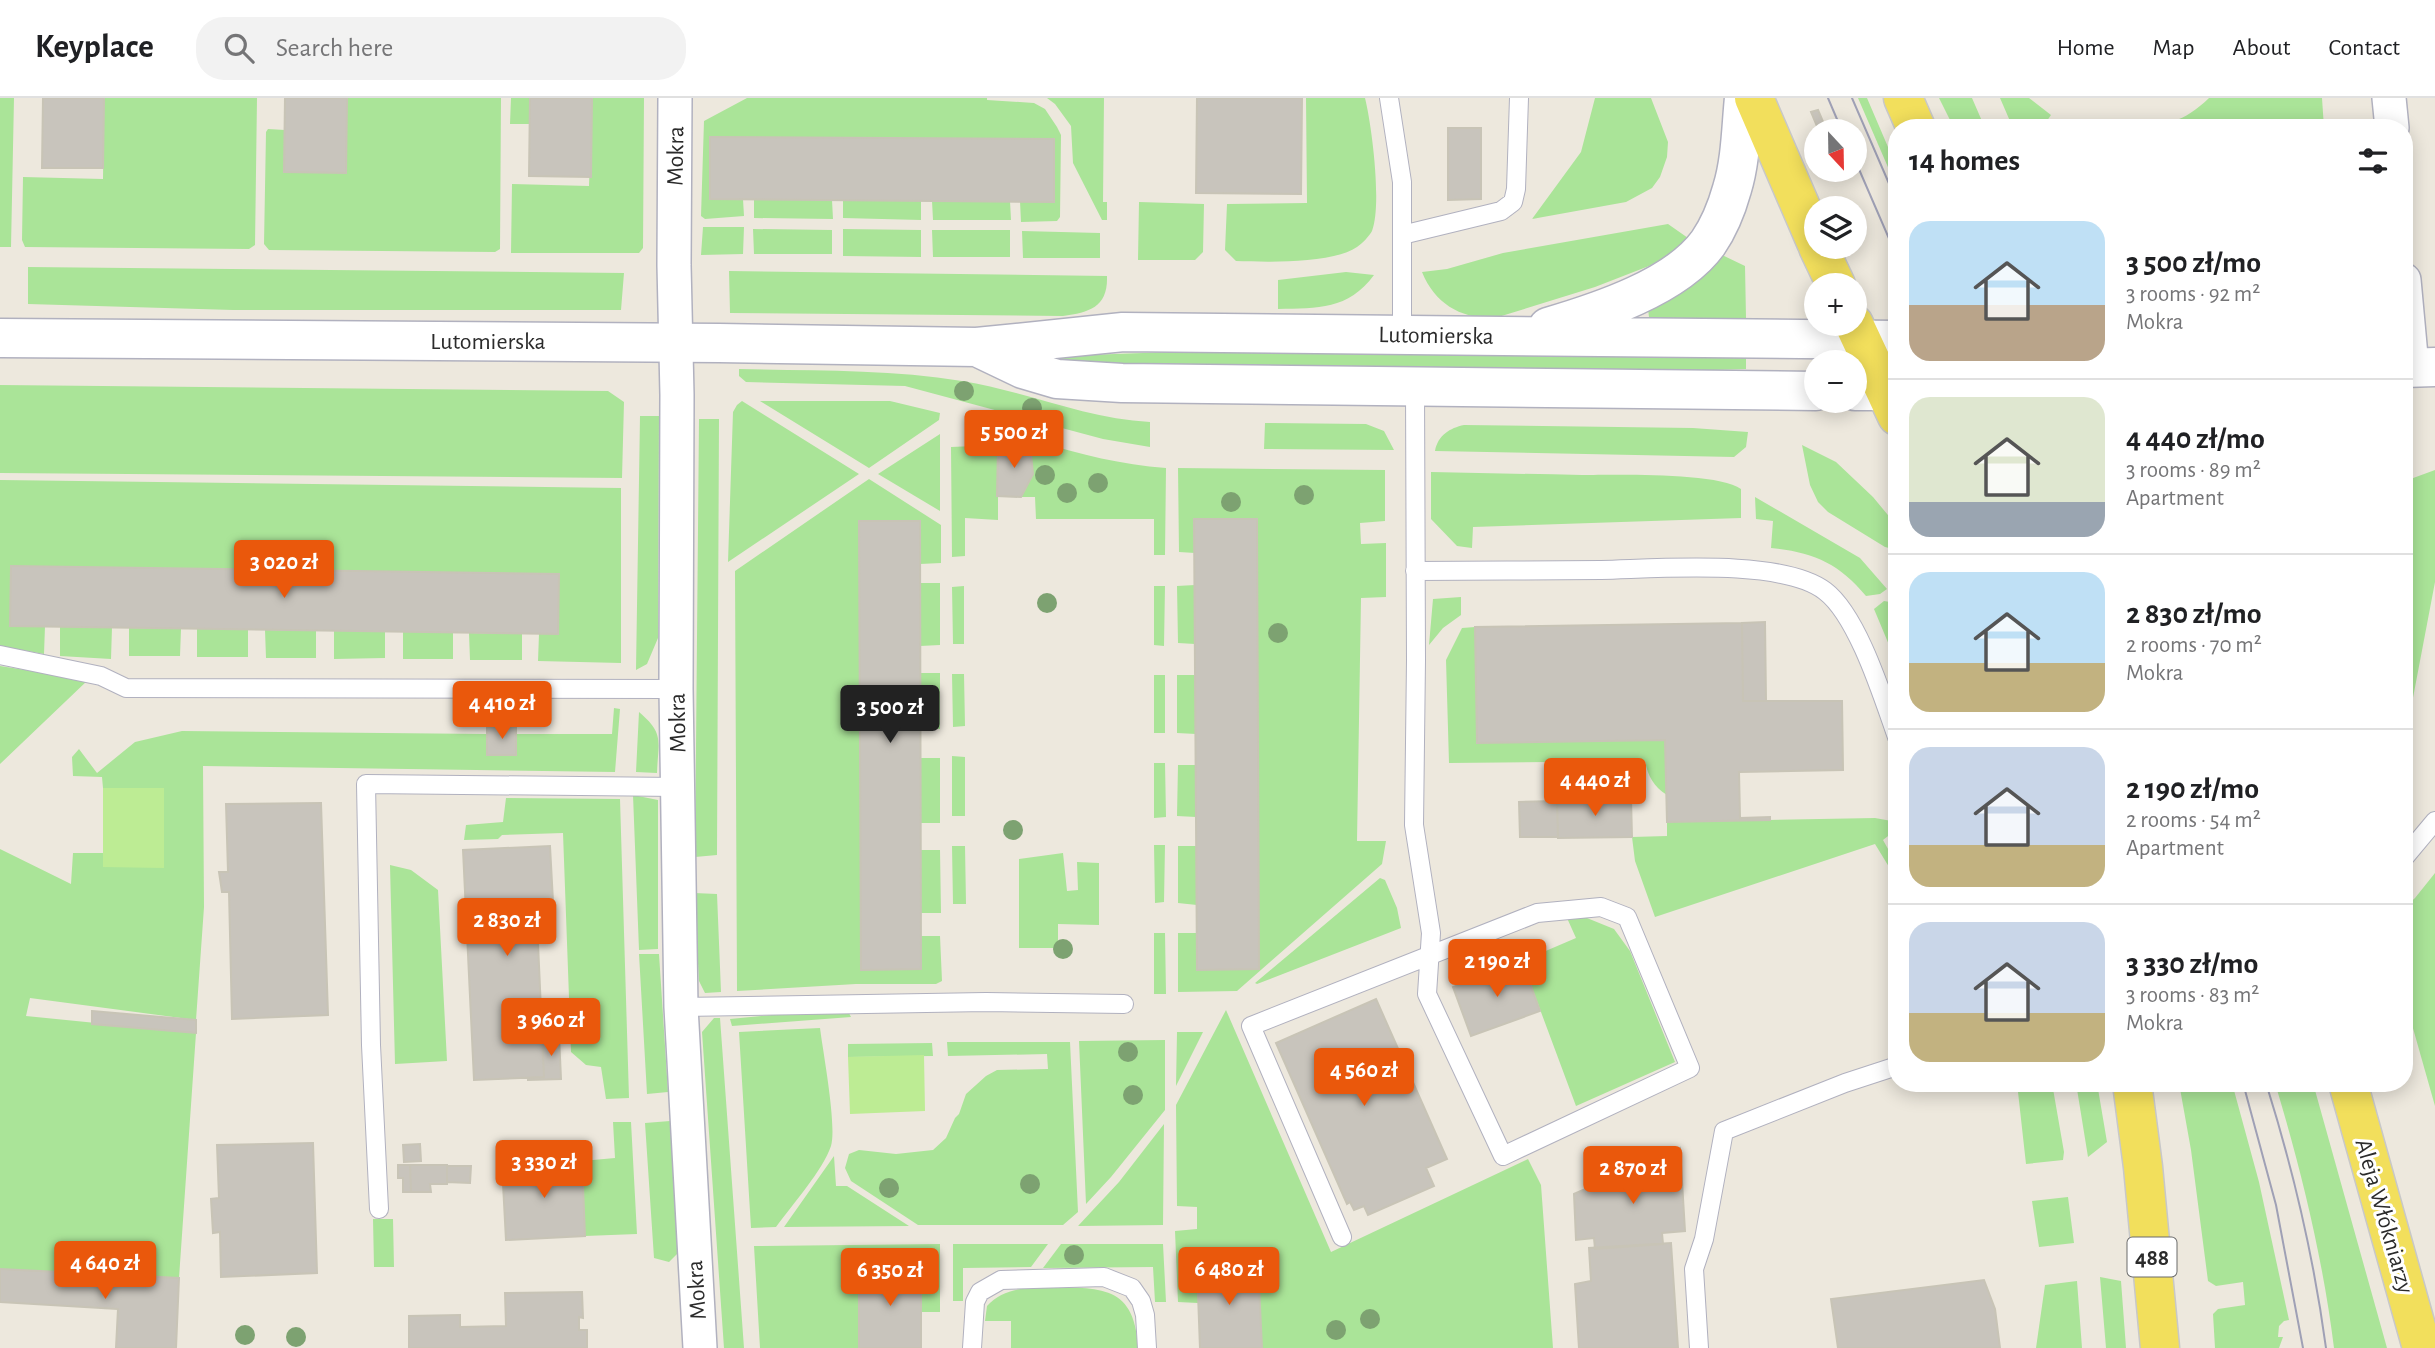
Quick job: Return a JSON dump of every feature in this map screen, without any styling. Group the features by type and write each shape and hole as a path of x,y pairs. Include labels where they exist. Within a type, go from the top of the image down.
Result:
{"main road":[{"path":"1515,336 1620,301 1670,276 1701,252 1716,230 1733,187 1744,98"},
{"path":"1754,98 1804,215"},
{"path":"1903,98 1912,119"},
{"name":"Lutomierska","path":"0,338 977,347 1124,332 1515,336 1871,335"},
{"path":"1871,335 1883,397"},
{"name":"Lutomierska","path":"977,347 1023,369 1057,379 1136,383 1804,391"},
{"name":"488","path":"2133,1092 2160,1348"},
{"name":"Aleja Włókniarzy","path":"2351,1092 2422,1348"}],"street":[{"name":"Mokra","path":"675,98 676,690 681,1007 700,1348"},
{"path":"2389,98 2391,119"}],"lane":[{"path":"1389,98 1402,181 1402,335"},
{"path":"1402,235 1501,211 1513,202 1516,189 1519,98"},
{"path":"1342,1237 1251,1027 1430,955 1537,913 1601,906 1627,917 1690,1068 1503,1156 1427,994 1430,955 1431,933 1414,825 1415,387"},
{"path":"1415,571 1737,569 1796,576 1825,591 1843,612 1871,662 1888,711"},
{"path":"0,655 101,676 126,688 676,690"},
{"path":"379,1209 366,784 678,787"},
{"path":"2413,847 2435,821"},
{"path":"681,1007 986,1002 1124,1004"},
{"path":"1699,1348 1694,1269 1704,1239 1724,1131 1833,1087 1888,1069"},
{"path":"972,1348 975,1302 980,1292 991,1285 1001,1280 1092,1277 1104,1277 1132,1288 1145,1315 1147,1348"}],"green space":[{"path":"0,98 14,98 11,247 0,247"},
{"path":"104,98 257,98 255,245 249,249 25,247 22,240 23,177 103,179"},
{"path":"347,98 501,98 500,249 495,252 269,250 264,244 266,132 268,129 285,130 346,173"},
{"path":"511,98 530,98 530,124 510,124"},
{"path":"592,98 644,98 643,248 639,253 511,253 512,184 589,186"},
{"path":"747,98 987,98 1034,103 1045,109 1061,135 1060,217 1057,221 1021,222 1020,201 1054,201 1054,139 711,137 710,199 743,199 744,216 705,219 701,216 704,121"},
{"path":"1047,98 1104,98 1103,202 1107,202 1107,220 1102,220 1073,163 1071,126 1055,104"},
{"path":"1306,98 1365,98 1376,185 1372,231 1357,247 1346,253 1299,261 1236,261 1225,250 1227,204 1307,203"},
{"path":"1595,98 1651,98 1668,142 1667,157 1660,177 1652,188 1626,202 1532,219 1581,152"},
{"path":"1858,98 1867,98 1888,147 1888,167"},
{"path":"1939,98 1972,98 1981,119 1950,119"},
{"path":"2000,98 2029,98 2051,115 2048,119 2009,119"},
{"path":"2209,98 2322,98 2323,119 2179,119"},
{"path":"754,199 832,200 833,219 754,218"},
{"path":"843,200 921,201 921,220 843,218"},
{"path":"932,201 1010,201 1011,220 933,220"},
{"path":"1139,202 1204,204 1203,252 1195,260 1138,260"},
{"path":"1668,224 1688,238 1671,254 1649,266 1595,287 1495,318 1471,316 1451,307 1434,293 1422,272 1447,269 1503,253"},
{"path":"703,227 744,227 743,254 701,255"},
{"path":"753,229 832,230 832,254 754,254"},
{"path":"843,229 921,230 921,257 843,256"},
{"path":"932,230 1010,230 1010,257 933,257"},
{"path":"1022,231 1100,233 1100,258 1023,258"},
{"path":"1720,254 1745,266 1746,318 1649,317 1648,309"},
{"path":"28,267 624,273 621,310 233,310 28,304"},
{"path":"729,271 1107,276 1107,286 1096,306 1063,316 730,313"},
{"path":"1346,272 1374,275 1354,295 1343,301 1319,307 1278,309 1278,280"},
{"path":"1171,352 1746,358 1746,369 1682,371 1058,363 1056,360 1059,356"},
{"path":"739,369 879,372 962,381 1102,416 1150,422 1150,447 1103,439 905,386 746,382 739,376"},
{"path":"0,385 608,391 624,402 622,478 0,473"},
{"path":"742,401 859,474 728,562 733,412"},
{"path":"760,401 890,401 940,413 939,420 869,468"},
{"path":"640,416 659,416 658,638 647,664 636,670"},
{"path":"699,419 719,419 717,855 695,857"},
{"path":"1265,423 1366,424 1384,431 1394,450 1264,449"},
{"path":"1464,425 1693,428 1748,432 1746,447 1734,457 1435,451 1445,433"},
{"path":"940,434 940,511 878,474"},
{"path":"1039,442 1117,462 1166,468 1165,555 1154,555 1154,519 1036,519 1035,497 1021,497 1033,474 1030,445"},
{"path":"998,445 998,520 965,518 965,556 952,557 951,447"},
{"path":"1802,445 1836,462 1873,497 1888,515 1888,548 1828,512 1818,502 1810,485"},
{"path":"1178,468 1385,470 1385,521 1360,523 1361,544 1386,543 1386,597 1361,598 1357,841 1386,841 1382,864 1237,991 1178,992 1178,933 1197,933 1197,969 1259,969 1257,519 1195,519 1195,553 1179,552"},
{"path":"2435,470 2435,582 2413,698 2413,478"},
{"path":"1431,472 1640,475 1711,480 1741,489 1741,518 1473,527 1472,548 1457,546 1431,519"},
{"path":"869,479 941,525 941,563 920,564 920,522 859,525 861,969 921,969 921,936 940,936 942,981 936,984 856,984 737,991 735,571"},
{"path":"0,480 621,488 621,663 538,661 539,634 558,634 559,574 12,566 45,626 44,654 0,646"},
{"path":"1755,497 1860,558 1887,589 1880,594 1866,596 1846,575 1824,561 1771,548 1773,521 1756,519"},
{"path":"920,583 940,583 940,645 920,646"},
{"path":"1195,585 1195,644 1178,643 1177,586"},
{"path":"964,586 964,644 953,644 952,587"},
{"path":"1154,586 1165,586 1164,646 1154,645"},
{"path":"1461,597 1461,615 1443,628 1429,645 1433,599"},
{"path":"1884,601 1888,602 1888,642 1874,609"},
{"path":"60,627 112,627 111,659 60,656"},
{"path":"1475,627 1477,743 1665,740 1667,795 1652,780 1645,761 1449,763 1446,660 1462,628"},
{"path":"129,628 181,629 180,656 129,656"},
{"path":"197,629 248,629 248,657 197,657"},
{"path":"265,630 316,631 316,658 266,658"},
{"path":"334,631 385,631 385,658 334,659"},
{"path":"403,632 453,632 453,659 403,659"},
{"path":"469,633 522,634 522,660 470,660"},
{"path":"0,666 88,680 0,764"},
{"path":"920,673 940,673 940,729 920,729"},
{"path":"952,674 964,674 965,726 953,727"},
{"path":"1154,675 1165,675 1165,733 1154,733"},
{"path":"1177,675 1196,675 1196,734 1177,733"},
{"path":"614,708 620,709 615,772 203,766 204,907 196,1020 30,998 26,1016 196,1033 179,1278 0,1269 0,849 71,884 73,853 103,853 103,867 163,788 103,788 102,777 73,776 72,757 79,749 97,773 135,742 182,731 486,734 487,755 516,755 516,734 612,734"},
{"path":"639,712 653,726 658,739 657,773 636,772"},
{"path":"952,756 965,757 965,816 952,816"},
{"path":"921,758 940,758 940,823 921,823"},
{"path":"1154,763 1165,763 1166,817 1154,818"},
{"path":"1178,765 1196,765 1196,817 1177,816"},
{"path":"103,788 164,788 164,868 103,867"},
{"path":"633,795 658,800 658,949 639,950"},
{"path":"506,798 620,799 629,1098 606,1099 601,1067 586,1065 571,1052 563,833 502,835 498,839 464,840 466,825 503,822"},
{"path":"1875,818 1888,820 1888,836 1883,840 1888,849 1888,865 1875,844 1655,917 1635,861 1632,837 1667,836 1667,822"},
{"path":"1154,845 1165,845 1164,902 1155,903"},
{"path":"952,846 965,846 966,904 953,904"},
{"path":"1178,846 1196,846 1197,905 1178,903"},
{"path":"921,850 940,850 941,913 921,913"},
{"path":"1063,853 1067,891 1078,890 1077,862 1099,863 1099,925 1058,924 1058,948 1019,948 1019,859"},
{"path":"390,865 411,870 438,890 447,1061 395,1064"},
{"path":"2435,873 2435,1106 2413,1028 2415,898"},
{"path":"1380,878 1385,880 1397,908 1401,928 1255,983"},
{"path":"694,893 717,894 721,992 705,993 699,981"},
{"path":"1582,916 1614,929 1630,951 1675,1062 1576,1106 1522,961 1576,938 1567,918"},
{"path":"1154,933 1165,933 1166,994 1154,994"},
{"path":"639,954 659,954 668,1092 647,1094"},
{"path":"1226,1010 1331,1252 1528,1159 1541,1185 1553,1348 1262,1348 1258,1264 1197,1267 1198,1303 1178,1302 1175,1231 1197,1229 1197,1207 1177,1206 1176,1105"},
{"path":"848,1011 851,1017 732,1026 730,1019 782,1014"},
{"path":"714,1018 720,1018 744,1348 724,1348 702,1032"},
{"path":"820,1028 831,1106 831,1146 814,1176 776,1227 751,1228 739,1032"},
{"path":"1177,1032 1203,1032 1176,1086"},
{"path":"1165,1040 1165,1110 1086,1204 1079,1041"},
{"path":"947,1042 1070,1042 1078,1212 1063,1225 918,1225 851,1181 845,1168 849,1154 859,1150 896,1154 933,1150 946,1138 966,1094 986,1076 997,1070 1048,1069 1047,1054 948,1056"},
{"path":"932,1043 933,1056 848,1057 848,1044"},
{"path":"924,1055 925,1111 850,1114 848,1057"},
{"path":"2018,1092 2054,1092 2063,1160 2026,1164"},
{"path":"2077,1092 2099,1092 2107,1142 2088,1157"},
{"path":"2181,1092 2234,1092 2259,1182 2289,1320 2279,1326 2278,1337 2283,1337 2279,1348 2215,1348 2213,1314 2218,1309 2245,1305 2243,1282 2216,1286 2208,1281"},
{"path":"2278,1092 2316,1092 2387,1348 2334,1348 2324,1281 2294,1148"},
{"path":"670,1121 679,1252 669,1262 654,1258 645,1123"},
{"path":"613,1122 631,1122 637,1234 585,1236 582,1161 615,1158"},
{"path":"1164,1124 1163,1225 1078,1226 1119,1182"},
{"path":"834,1156 836,1186 847,1186 909,1226 784,1227"},
{"path":"2068,1197 2074,1243 2039,1247 2032,1201"},
{"path":"373,1219 393,1219 394,1267 374,1267"},
{"path":"940,1244 940,1312 921,1312 921,1268 860,1267 859,1348 760,1348 754,1246"},
{"path":"953,1244 1048,1244 1031,1267 963,1268 963,1301 953,1301"},
{"path":"1061,1244 1163,1244 1166,1302 1155,1302 1153,1267 1043,1268"},
{"path":"2100,1277 2121,1281 2126,1348 2106,1348"},
{"path":"2077,1281 2082,1348 2036,1348 2045,1285"},
{"path":"1041,1287 1094,1289 1120,1299 1129,1310 1135,1326 1138,1348 1011,1348 1011,1321 985,1321 987,1306 1005,1293"}],"building":[{"path":"43,98 104,98 103,168 42,168"},
{"path":"285,98 347,98 346,173 284,172"},
{"path":"530,98 592,98 591,177 529,176"},
{"path":"1197,98 1302,98 1301,194 1196,193"},
{"path":"1818,110 1822,119 1814,119 1811,112"},
{"path":"1448,128 1481,128 1481,199 1448,200"},
{"path":"710,137 1054,139 1054,202 710,199"},
{"path":"998,445 1030,445 1033,474 1021,497 997,496"},
{"path":"1194,519 1257,519 1259,969 1197,970"},
{"path":"859,521 920,521 921,969 861,970"},
{"path":"11,566 559,574 558,634 10,626"},
{"path":"1765,622 1766,701 1743,701 1742,623"},
{"path":"1742,623 1743,701 1842,701 1843,770 1739,772 1740,818 1770,817 1770,820 1667,822 1665,740 1477,743 1475,627"},
{"path":"487,727 516,727 516,755 487,755"},
{"path":"1631,798 1632,837 1558,838 1557,800"},
{"path":"1557,801 1558,837 1520,837 1519,802"},
{"path":"321,803 328,1015 232,1019 229,892 222,892 219,872 228,872 226,804"},
{"path":"550,846 554,920 537,921 544,1077 474,1080 463,850"},
{"path":"1522,961 1540,1011 1471,1036 1453,987"},
{"path":"1376,999 1447,1159 1426,1168 1434,1186 1368,1215 1364,1206 1354,1210 1350,1202 1347,1204 1276,1043"},
{"path":"92,1011 196,1020 196,1033 92,1024"},
{"path":"559,1035 561,1079 528,1080 544,1077 542,1036"},
{"path":"313,1143 317,1273 221,1277 220,1232 213,1233 211,1199 219,1198 217,1145"},
{"path":"420,1144 421,1161 404,1162 403,1145"},
{"path":"1680,1148 1685,1231 1662,1233 1663,1244 1595,1249 1594,1238 1576,1240 1574,1194"},
{"path":"582,1161 585,1236 506,1240 502,1165"},
{"path":"398,1165 410,1165 411,1192 403,1192 403,1178 398,1178"},
{"path":"410,1165 447,1165 447,1184 430,1184 431,1192 411,1192"},
{"path":"447,1166 471,1166 470,1183 447,1182"},
{"path":"1671,1243 1678,1348 1579,1348 1575,1284 1591,1281 1589,1248"},
{"path":"1258,1264 1262,1348 1200,1348 1197,1267"},
{"path":"859,1267 921,1268 921,1348 859,1348"},
{"path":"0,1269 179,1278 176,1348 116,1348 118,1309 0,1302"},
{"path":"1984,1280 1995,1309 2000,1348 1838,1348 1831,1299"},
{"path":"582,1292 583,1318 579,1317 579,1330 587,1330 587,1348 409,1348 409,1316 460,1315 460,1327 506,1326 505,1293"}],"tram line":[{"path":"1828,98 1837,119"},
{"path":"1852,98 1888,181"},
{"path":"1865,182 1888,236"},
{"path":"2245,1092 2276,1205 2303,1348"},
{"path":"2269,1092 2302,1214 2326,1348"}]}
